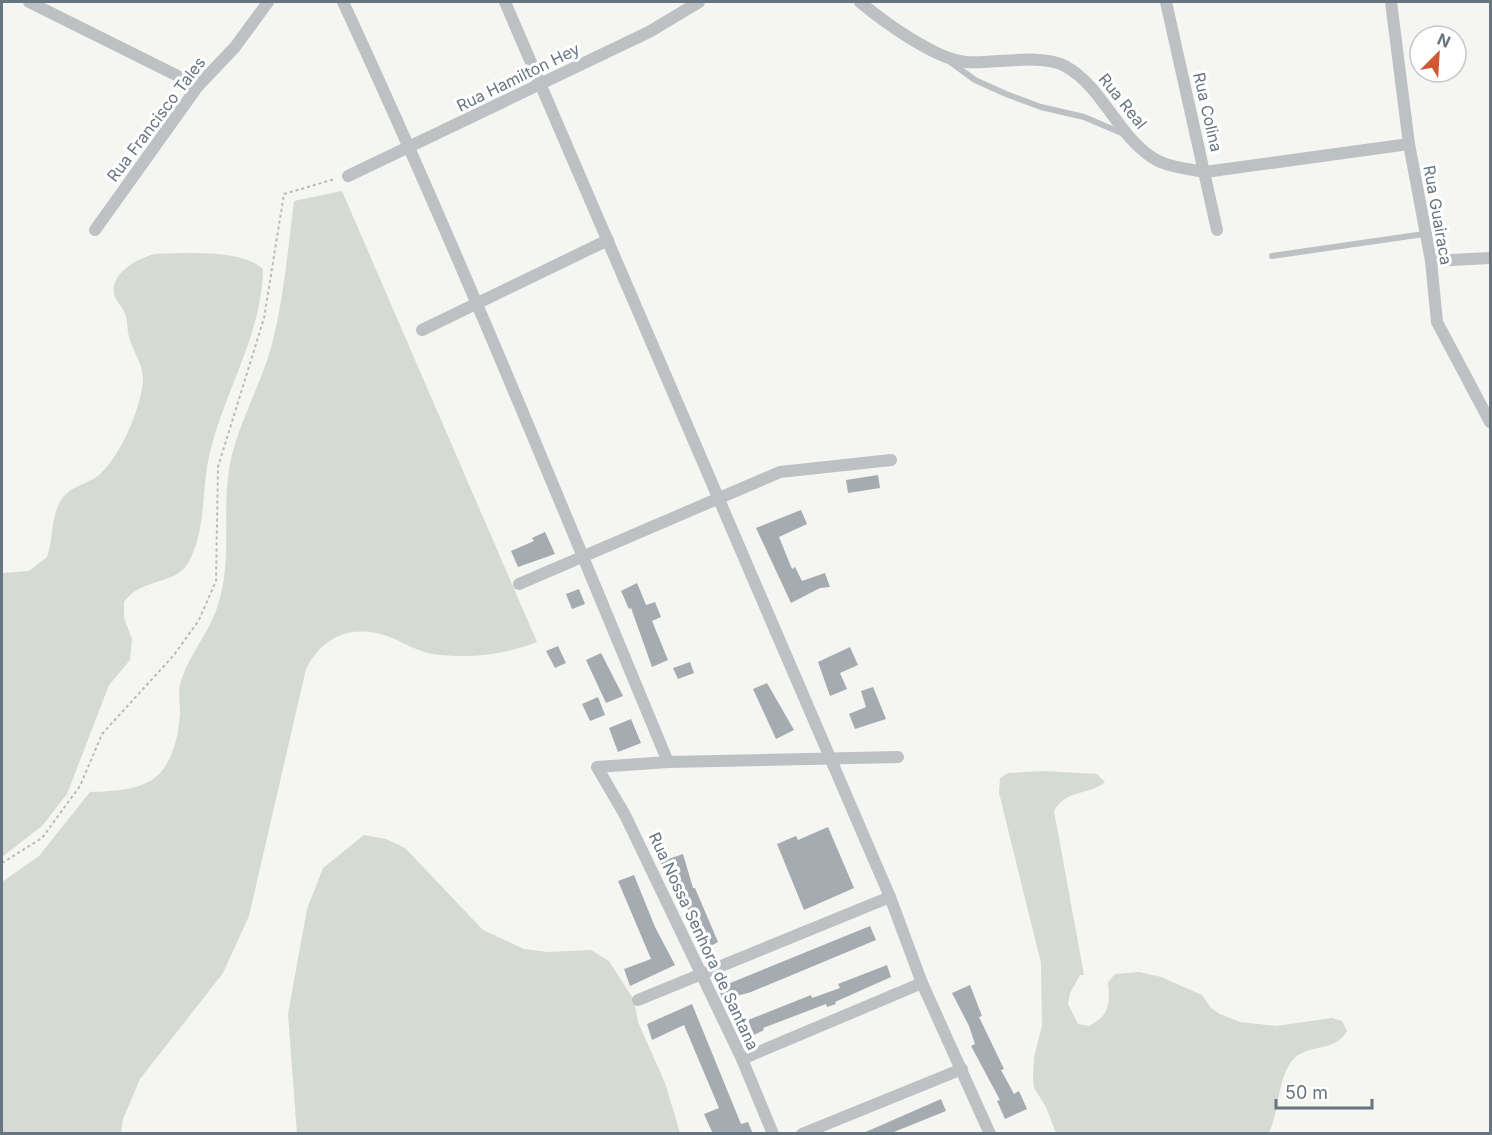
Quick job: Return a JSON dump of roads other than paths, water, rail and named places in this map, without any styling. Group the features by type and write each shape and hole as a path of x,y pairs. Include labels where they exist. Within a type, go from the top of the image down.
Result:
{"street":[{"path":"29,2 198,86"},
{"name":"Rua Francisco Tales","path":"95,230 198,86 235,46 268,2"},
{"path":"343,2 410,147 478,304 668,762 898,757"},
{"path":"505,2 542,84 828,758 890,897 922,983 990,1134"},
{"name":"Rua Hamilton Hey","path":"348,176 649,32 699,2"},
{"name":"Rua Real","path":"860,2 943,58 964,62 1046,61 1064,65 1084,80 1127,135 1154,159 1205,172 1408,144"},
{"name":"Rua Colina","path":"1166,2 1217,230"},
{"name":"Rua Guairaca","path":"1391,2 1408,144 1431,261 1437,322 1491,422"},
{"path":"422,330 608,240"},
{"path":"1431,261 1491,258"},
{"path":"519,584 780,472 891,460"},
{"name":"Rua Nossa Senhora de Santana","path":"668,762 597,767 625,815 701,973 742,1059 773,1134"},
{"path":"638,1000 890,897"},
{"path":"742,1059 922,983"},
{"path":"802,1134 962,1069"}],"lane":[{"path":"943,58 975,80 1006,94 1041,107 1084,117 1127,135"},
{"path":"1272,256 1425,234"}]}
